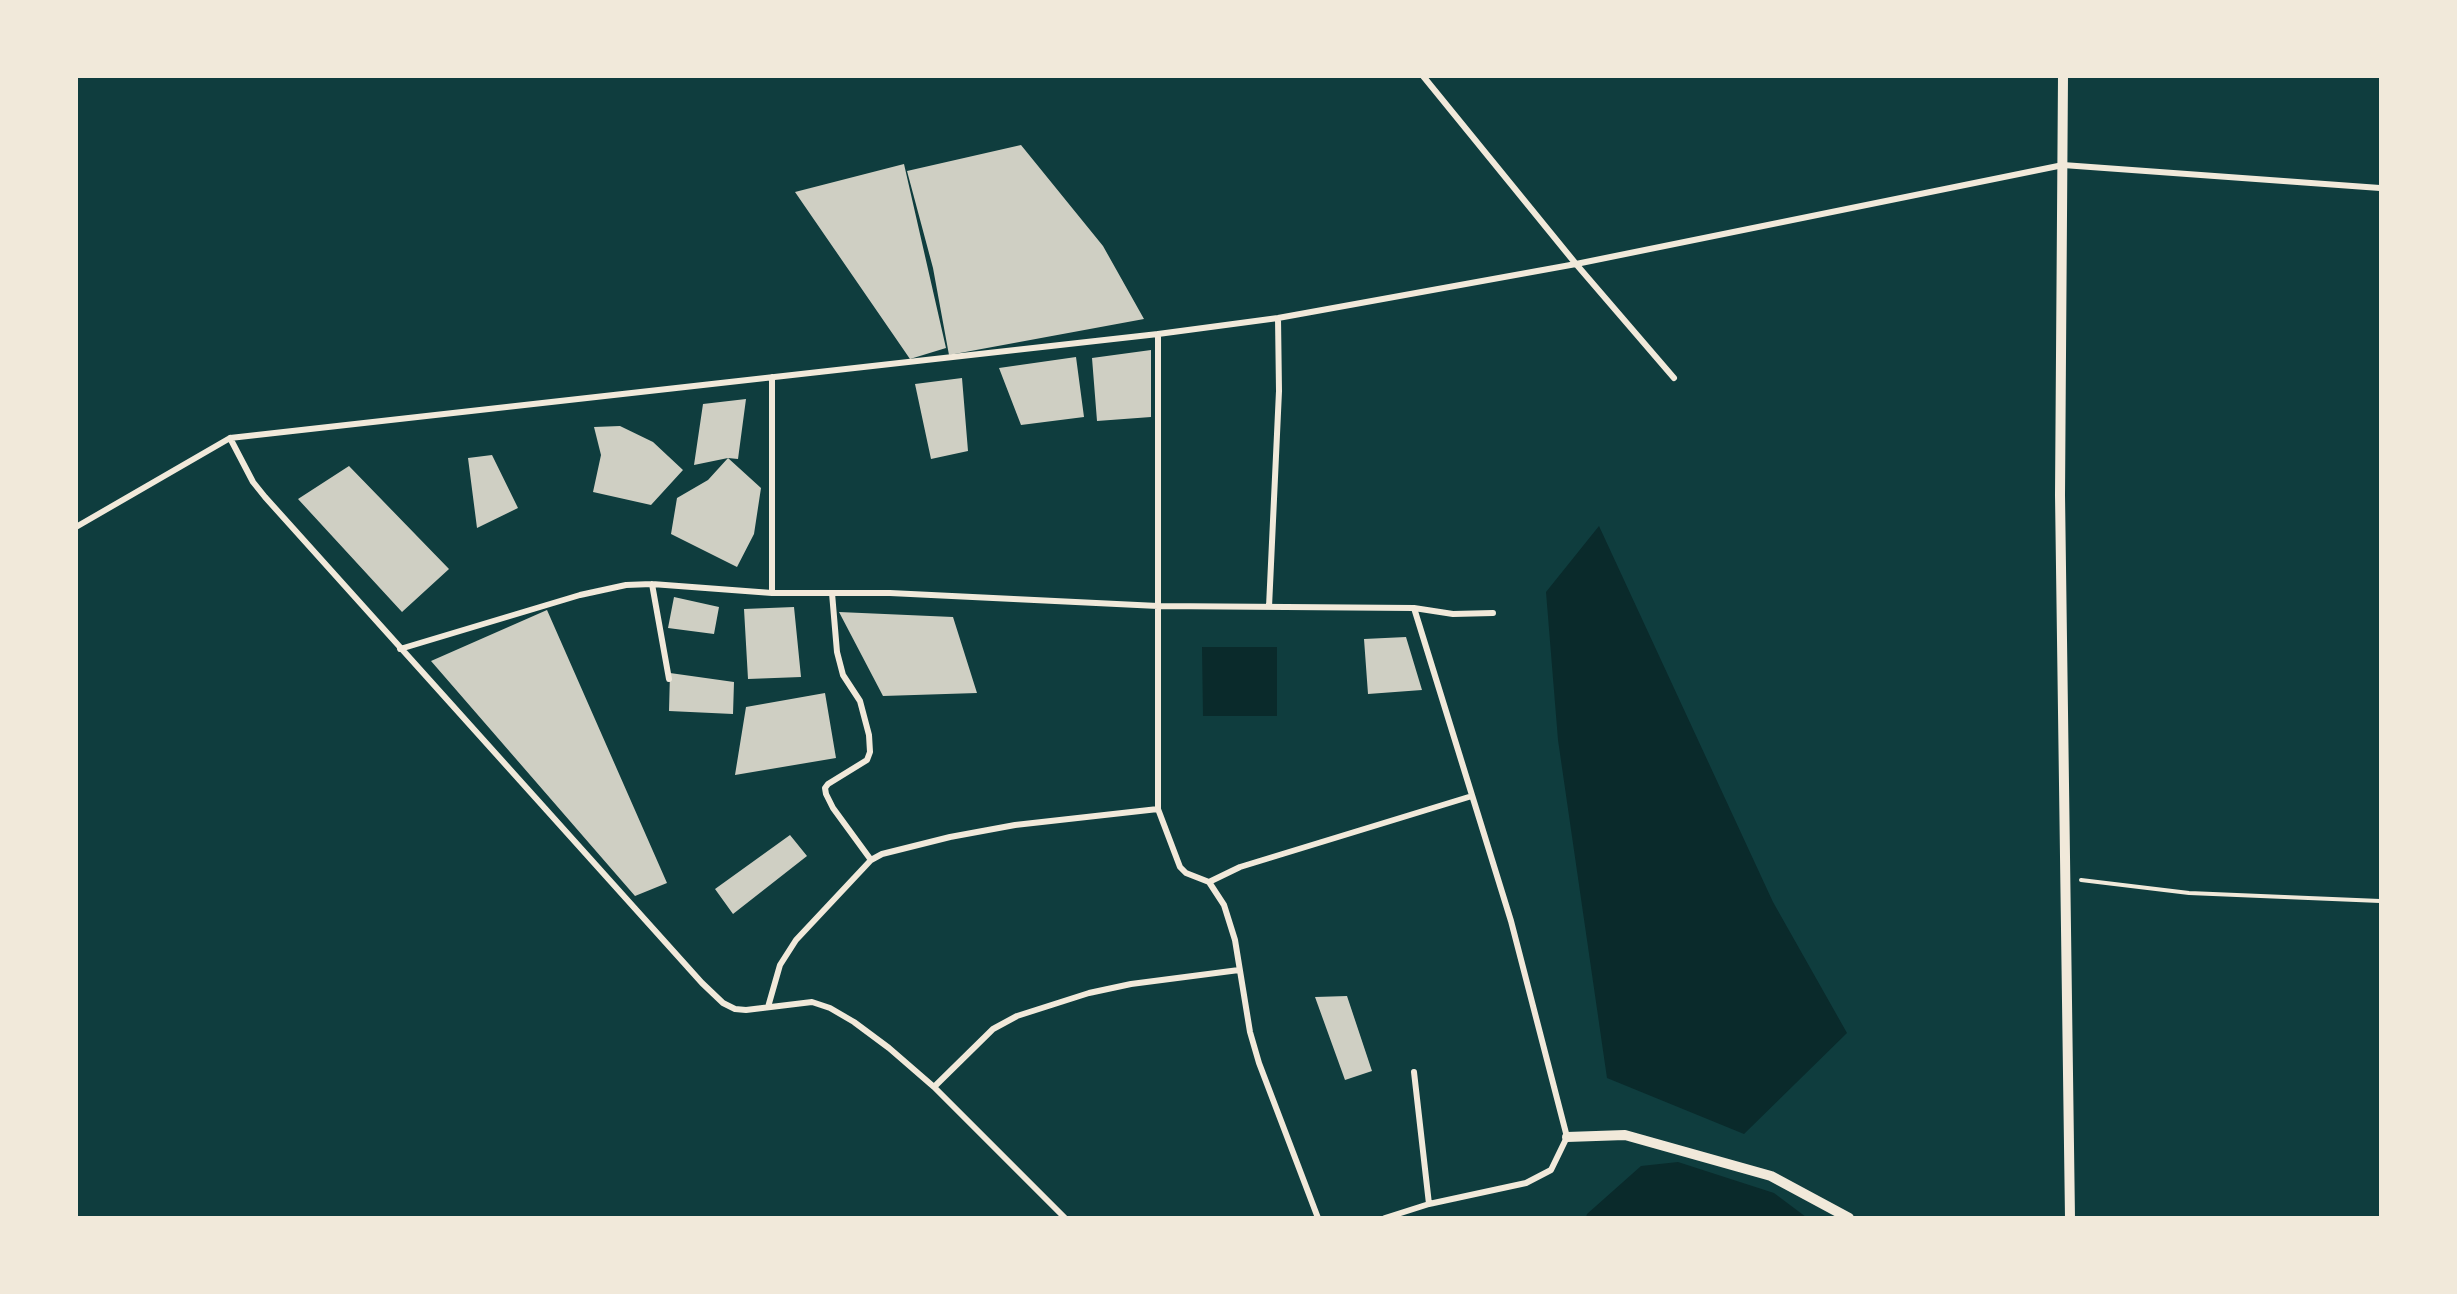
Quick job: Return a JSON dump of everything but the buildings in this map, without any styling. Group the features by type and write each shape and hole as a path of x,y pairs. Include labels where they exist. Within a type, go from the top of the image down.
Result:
{"street":[{"path":"1423,76 1576,264 1674,378"},
{"path":"2063,76 2060,495 2070,1218"},
{"path":"76,527 230,438 1158,334 1278,318 1576,264 2063,165 2380,188"},
{"path":"1269,607 1279,402 1278,318"},
{"path":"1158,334 1158,808 1180,867 1186,873 1209,882 1224,905 1235,940 1250,1032 1267,1087 1318,1218"},
{"path":"772,377 772,593"},
{"path":"230,438 253,482 400,649 702,983 723,1003 735,1009 806,1002 830,1008 854,1022 889,1048 934,1087 1065,1218"},
{"path":"400,649 580,595 626,585 652,584 772,593 936,595 1158,606 1414,608 1453,614 1494,614"},
{"path":"652,584 669,679"},
{"path":"832,593 837,652 843,675 860,701 869,735 870,752 867,760 825,788 833,808 871,860"},
{"path":"1385,1218 1429,1204 1526,1183 1544,1174 1555,1165 1567,1137 1511,921 1414,608"},
{"path":"1209,882 1240,867 1472,796"},
{"path":"768,1007 780,965 795,940 871,860 890,851 1015,825 1158,808"},
{"path":"934,1087 993,1029 1017,1016 1080,996 1131,984 1239,970"},
{"path":"1414,1072 1429,1204"},
{"path":"1567,1137 1625,1135 1771,1176 1849,1218"}],"path":[{"path":"2065,878 2189,893 2380,901"}],"water":[{"path":"1599,526 1773,902 1847,1033 1744,1134 1607,1078 1558,740 1546,592"},
{"path":"1202,647 1277,647 1277,716 1203,716"},
{"path":"1678,1162 1774,1193 1806,1217 1586,1217 1641,1166"}]}
